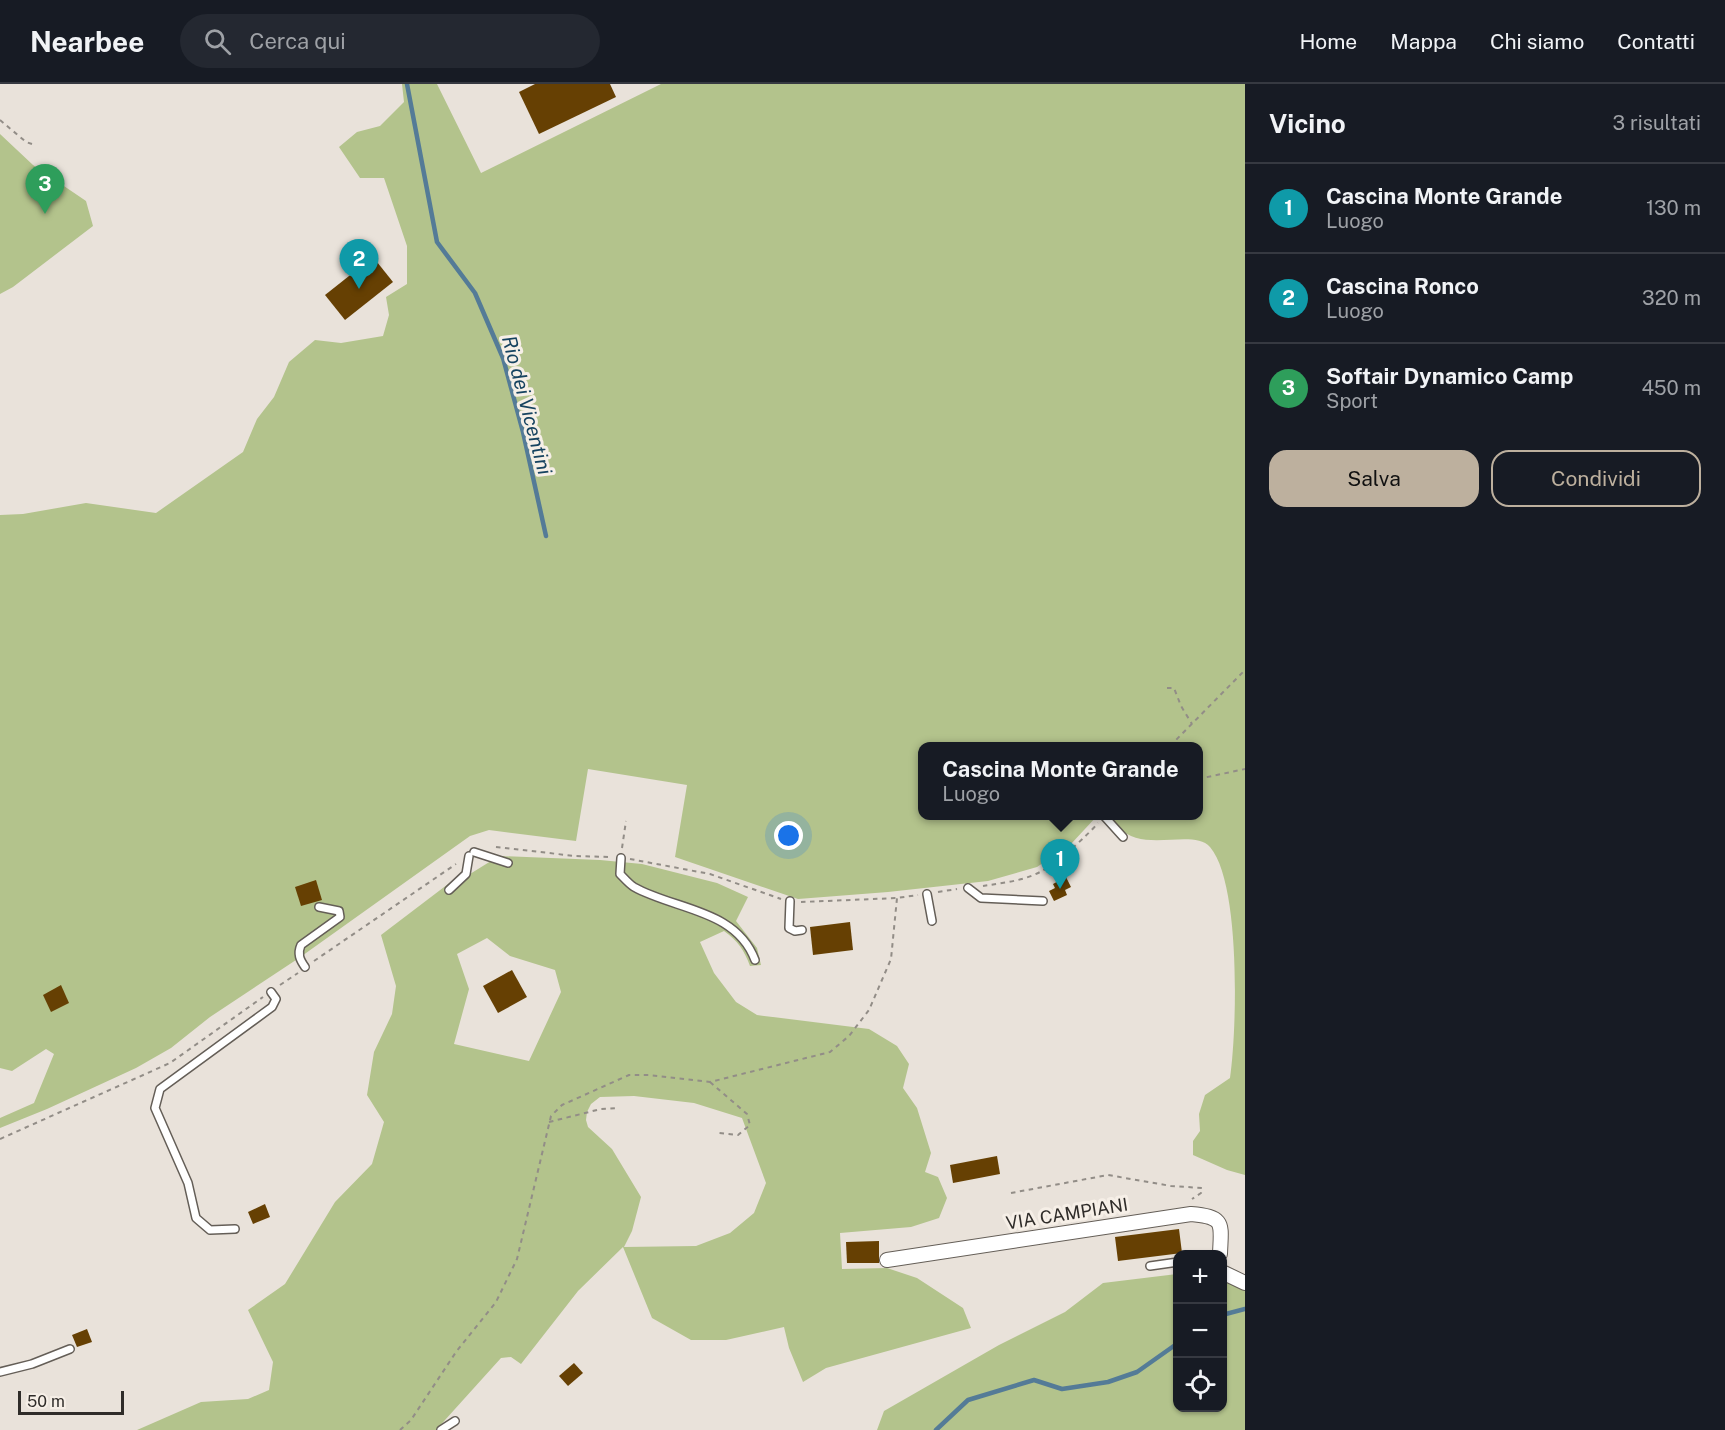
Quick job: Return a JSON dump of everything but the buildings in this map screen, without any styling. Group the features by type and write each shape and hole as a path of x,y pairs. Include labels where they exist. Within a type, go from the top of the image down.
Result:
{"street":[{"name":"VIA CAMPIANI","path":"887,1260 1191,1214 1216,1218 1221,1225 1220,1250"},
{"path":"1227,1274 1245,1283"}],"lane":[{"path":"1104,820 1123,837"},
{"path":"449,890 466,874 472,854 508,864"},
{"path":"621,858 620,874 633,886 716,918 738,933 751,950 755,960"},
{"path":"968,888 981,898 1043,901"},
{"path":"927,894 932,921"},
{"path":"790,901 789,928 795,931 802,930"},
{"path":"305,968 299,958 300,945 340,918 339,911 319,907"},
{"path":"235,1228 210,1230 196,1218 188,1183 155,1108 160,1089 272,1006 276,999 271,992"},
{"path":"1150,1266 1173,1264"},
{"path":"0,1372 32,1364 70,1349"},
{"path":"441,1430 455,1421"}],"path":[{"path":"0,120 26,142 32,144"},
{"path":"1175,742 1245,670"},
{"path":"1167,688 1174,688 1179,695 1181,706 1192,724"},
{"path":"1203,778 1245,769"},
{"path":"0,1139 170,1064 472,854 492,846 575,856 640,860 710,874 767,896 790,901 897,898 1010,882 1041,871 1089,833 1100,820"},
{"path":"621,858 626,821"},
{"path":"400,1430 411,1420 456,1352 496,1302 517,1259 550,1116 562,1105 628,1075 710,1082 830,1052 849,1036 869,1010 891,959 897,898"},
{"path":"710,1082 747,1114 750,1125 738,1135 719,1133"},
{"path":"549,1122 601,1109 619,1108"},
{"path":"1011,1193 1108,1175 1186,1186"}],"green space":[{"path":"402,84 437,84 481,173 661,84 1245,84 1245,1175 1193,1155 1193,1141 1200,1131 1199,1114 1205,1095 1230,1078 1234,1027 1234,958 1232,923 1220,865 1210,847 1202,842 1140,839 1129,835 1114,820 1203,820 1203,742 918,742 918,820 1093,820 1071,844 1037,867 988,881 798,899 675,857 687,785 588,769 576,841 489,830 470,836 299,958 210,1017 171,1048 136,1068 0,1128 0,1118 34,1103 54,1054 46,1049 12,1071 0,1068 0,515 23,514 86,503 156,513 243,452 257,419 274,397 289,362 315,340 341,343 383,336 389,315 386,297 407,284 407,246 384,178 360,178 339,147 357,132 380,126 404,102"},
{"path":"0,134 33,165 86,201 93,226 13,287 0,294"},
{"path":"499,856 600,860 642,864 717,883 748,897 736,921 757,948 761,965 750,966 740,946 724,931 700,942 714,973 736,1002 757,1015 869,1029 897,1046 909,1064 903,1088 917,1108 931,1153 925,1172 938,1177 947,1198 939,1218 911,1227 840,1233 842,1269 887,1268 917,1278 963,1308 971,1328 826,1368 803,1382 789,1348 784,1327 726,1340 691,1340 652,1318 623,1247 578,1291 521,1364 511,1357 501,1358 436,1430 137,1430 201,1402 248,1399 269,1390 273,1362 248,1310 285,1284 335,1202 372,1164 384,1122 367,1095 374,1052 392,1014 396,986 381,935 456,878 470,874","holes":["487,938 510,956 555,970 561,992 529,1061 454,1044 469,989 457,954","634,1096 694,1103 742,1118 766,1183 754,1213 730,1233 696,1246 624,1247 632,1231 641,1197 612,1149 588,1127 586,1120 591,1104 600,1097"]},
{"path":"1173,1274 1173,1412 1227,1412 1227,1279 1245,1288 1245,1430 877,1430 884,1411 999,1345 1065,1312 1103,1283"}],"waterway":[{"name":"Rio dei Vicentini","path":"407,84 437,242 475,293 503,358 523,432 546,536"},
{"path":"1227,1314 1245,1309"},
{"path":"936,1430 968,1400 1034,1380 1062,1389 1108,1382 1137,1372 1173,1347"}],"place":[{"name":"Softair Dynamico Camp","path":"45,214"},
{"name":"Cascina Ronco","path":"359,289"},
{"name":"Cascina Monte Grande","path":"1060,889"}]}
